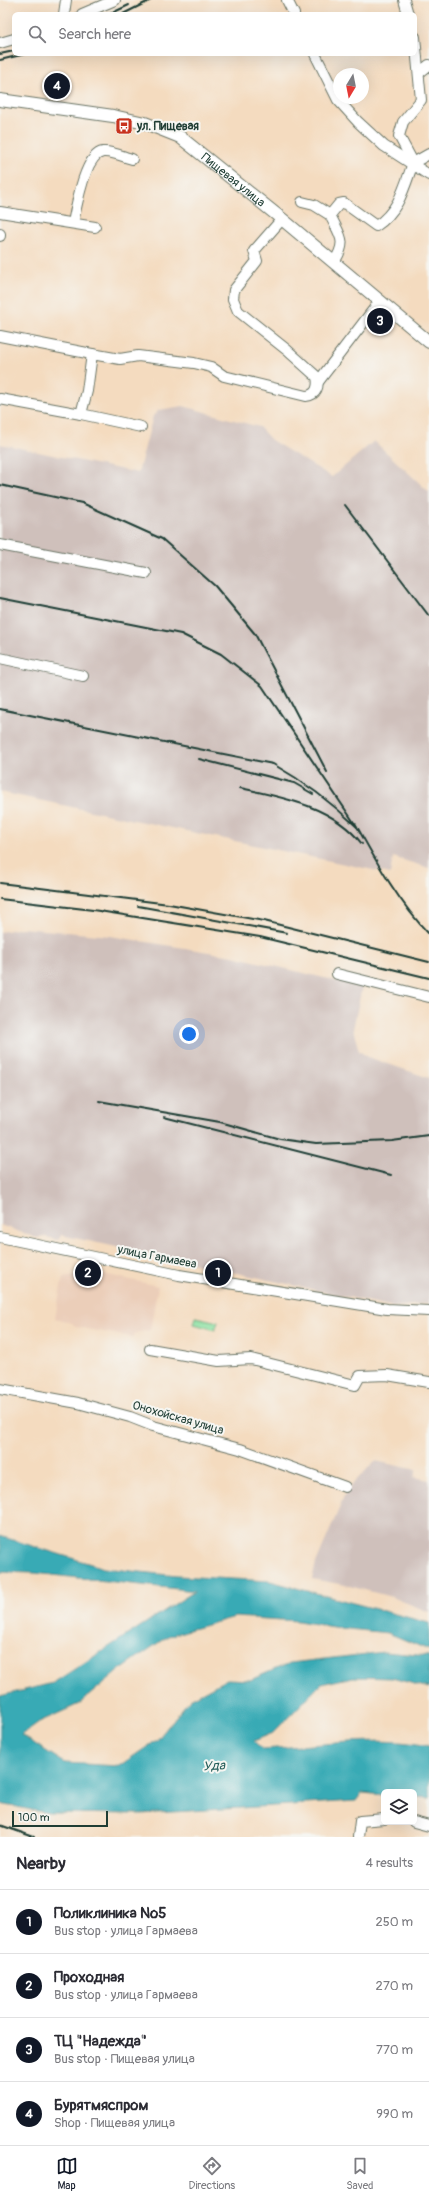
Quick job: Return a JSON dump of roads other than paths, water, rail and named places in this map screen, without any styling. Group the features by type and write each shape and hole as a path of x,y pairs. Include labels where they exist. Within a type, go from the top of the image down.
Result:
{"main road":[{"name":"Пищевая улица","path":"0,100 113,116 164,129 180,137 282,218 429,342"}],"street":[{"path":"64,12 66,0"},
{"path":"87,12 114,0"},
{"path":"287,0 293,12"},
{"path":"404,0 407,12"},
{"path":"0,43 12,40"},
{"path":"413,163 399,136 403,122 421,100 417,55"},
{"path":"315,56 338,100 384,146 429,174"},
{"path":"419,73 429,65"},
{"path":"73,224 84,178 92,158 97,154 107,152 132,159"},
{"path":"330,215 340,204 344,203 376,226 388,218 396,207 413,163 429,154"},
{"path":"302,202 314,205 330,215 342,240 342,249 334,262"},
{"path":"0,212 96,227"},
{"path":"282,218 254,251 257,261 234,290 233,299 238,311 287,350 317,377 318,382"},
{"path":"0,336 120,359 138,356 211,367 224,376 306,396 311,395 316,391 318,382 380,301"},
{"path":"81,414 87,391 92,354"},
{"path":"0,399 141,427"},
{"path":"0,545 146,573"},
{"path":"0,658 83,676"},
{"path":"337,974 429,997"},
{"name":"улица Гармаева","path":"0,1237 179,1275 386,1309 429,1311"},
{"path":"150,1349 219,1361 251,1359 355,1385 360,1376 387,1375 429,1382"},
{"name":"Онохойская улица","path":"0,1389 78,1403 130,1417 153,1426 240,1449 345,1487"},
{"path":"358,1837 360,1821 381,1819"},
{"path":"417,1823 429,1826"}],"water":[{"name":"Уда","path":"0,1536 104,1568 177,1576 270,1581 429,1623 429,1650 388,1633 339,1628 298,1621 235,1617 168,1636 118,1671 79,1704 39,1722 21,1735 65,1763 119,1766 157,1740 190,1699 227,1679 250,1680 290,1663 384,1652 429,1656 429,1688 392,1678 353,1677 321,1684 273,1733 254,1741 262,1749 366,1741 387,1741 429,1746 429,1798 417,1797 417,1789 381,1789 381,1795 362,1793 356,1801 140,1814 48,1813 0,1804 0,1696 53,1683 195,1591 34,1573 0,1572"}],"railway":[{"path":"127,12 151,0"},
{"path":"114,12 129,5"},
{"path":"0,54 12,51"},
{"path":"0,60 17,56"},
{"path":"0,485 82,503 162,539 215,586 255,634 327,772"},
{"path":"345,505 429,616"},
{"path":"0,598 181,634 221,654 262,686 357,827 317,792 273,764 0,709"},
{"path":"199,759 294,783 313,794"},
{"path":"240,788 273,795 322,812 350,831 362,844"},
{"path":"355,823 379,866 398,895 429,934"},
{"path":"0,883 169,904 264,921 429,962"},
{"path":"0,899 93,910 260,937 429,978"},
{"path":"138,906 287,933"},
{"path":"99,1101 220,1122 280,1139 316,1144 392,1141 429,1136"},
{"path":"164,1117 391,1175"},
{"path":"0,1825 34,1837"}],"place":[{"name":"Бурятмяспром","path":"57,86"},
{"name":"ул. Пищевая","path":"124,126"},
{"name":"ТЦ \"Надежда\"","path":"380,321"},
{"name":"Проходная","path":"88,1273"},
{"name":"Поликлиника №5","path":"218,1273"}]}
